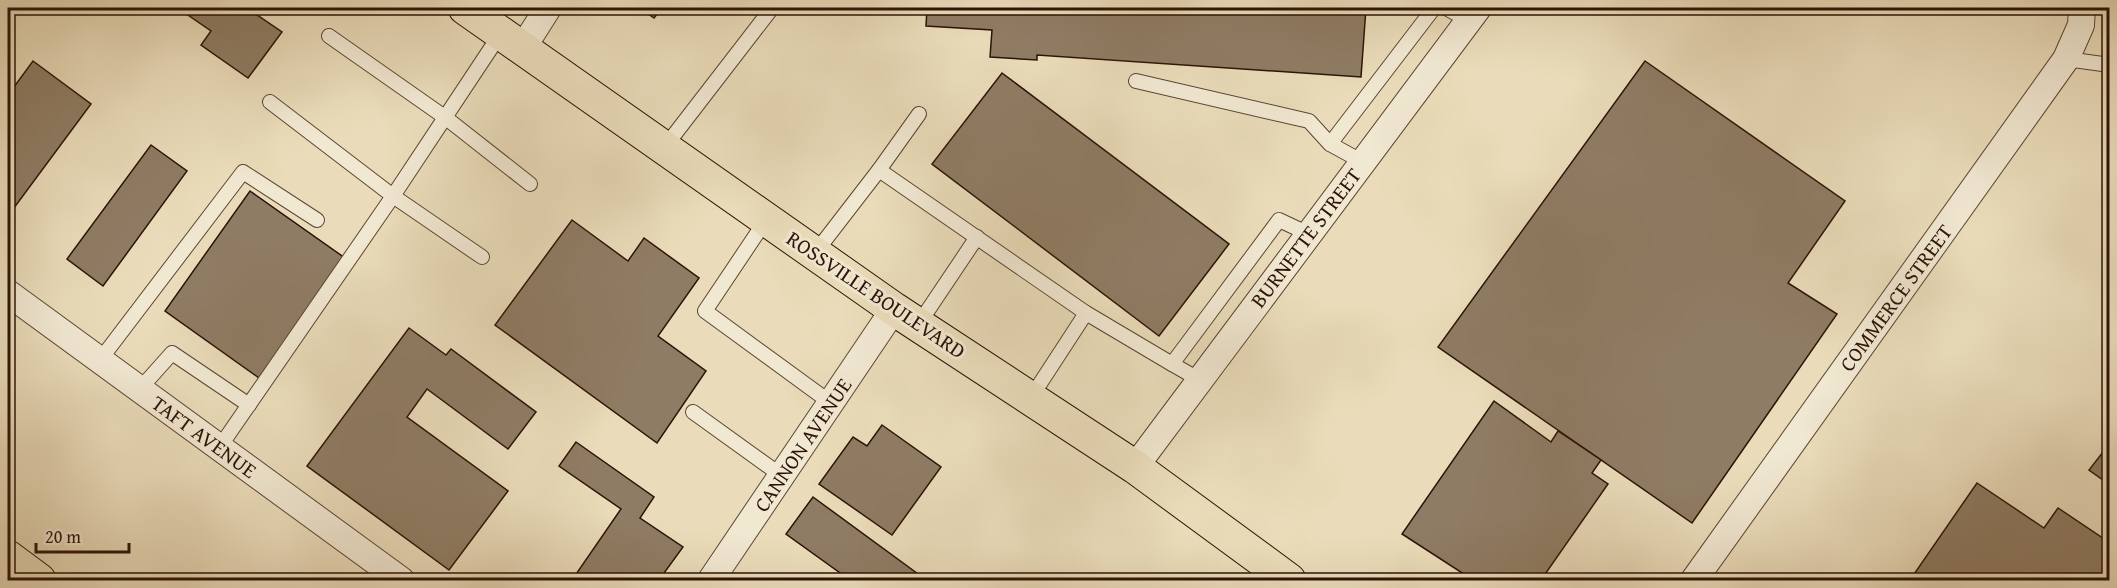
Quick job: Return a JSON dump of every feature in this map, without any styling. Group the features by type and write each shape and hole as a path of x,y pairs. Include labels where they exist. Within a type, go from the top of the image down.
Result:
{"main road":[{"name":"ROSSVILLE BOULEVARD","path":"465,8 906,317 1135,467 1289,580"},
{"path":"8,557 39,580"}],"street":[{"path":"511,41 548,8"},
{"name":"COMMERCE STREET","path":"1694,580 2066,59 2081,25 2082,8"},
{"name":"BURNETTE STREET","path":"1135,467 1473,14"},
{"name":"TAFT AVENUE","path":"8,293 400,580"},
{"name":"CANNON AVENUE","path":"711,580 831,403 906,317"}],"lane":[{"path":"664,148 772,8"},
{"path":"1330,144 1434,8"},
{"path":"1446,8 1473,14"},
{"path":"329,36 446,118 530,184"},
{"path":"219,448 446,118 511,41"},
{"path":"2066,59 2109,64"},
{"path":"1136,81 1309,121 1330,144 1363,162"},
{"path":"270,102 393,195 482,257"},
{"path":"815,254 919,114"},
{"path":"879,170 1086,313 1200,380"},
{"path":"100,360 243,172 317,220"},
{"path":"766,220 705,311 831,403"},
{"path":"1172,364 1279,220 1309,234"},
{"path":"906,317 977,237"},
{"path":"1030,399 1086,313"},
{"path":"139,390 171,353 249,405"},
{"path":"693,412 782,476"}],"building":[{"path":"170,8 247,8 282,32 248,78 201,45 211,31 179,9 177,12"},
{"path":"640,8 662,8 654,18"},
{"path":"927,8 1366,8 1361,77 1037,55 1037,60 990,57 992,30 926,26"},
{"path":"33,61 91,104 8,216 8,95"},
{"path":"1645,61 1845,201 1788,283 1837,314 1692,523 1438,347"},
{"path":"1002,73 1229,244 1159,336 932,164"},
{"path":"151,145 187,171 103,286 67,259"},
{"path":"250,191 345,258 259,378 165,311"},
{"path":"572,220 628,261 644,238 699,278 658,336 706,371 657,443 495,325"},
{"path":"409,328 446,355 451,349 536,412 508,449 427,389 407,417 508,491 449,570 307,466"},
{"path":"1494,401 1551,442 1558,431 1601,460 1592,473 1608,484 1541,580 1473,580 1402,534"},
{"path":"882,425 941,467 892,535 819,484 853,437 867,446"},
{"path":"576,442 654,497 640,518 683,547 659,580 572,580 621,509 559,466"},
{"path":"2110,443 2110,485 2089,470"},
{"path":"1977,483 2044,528 2058,508 2110,543 2110,580 1910,580"},
{"path":"813,497 918,574 914,580 850,580 786,534"}]}
